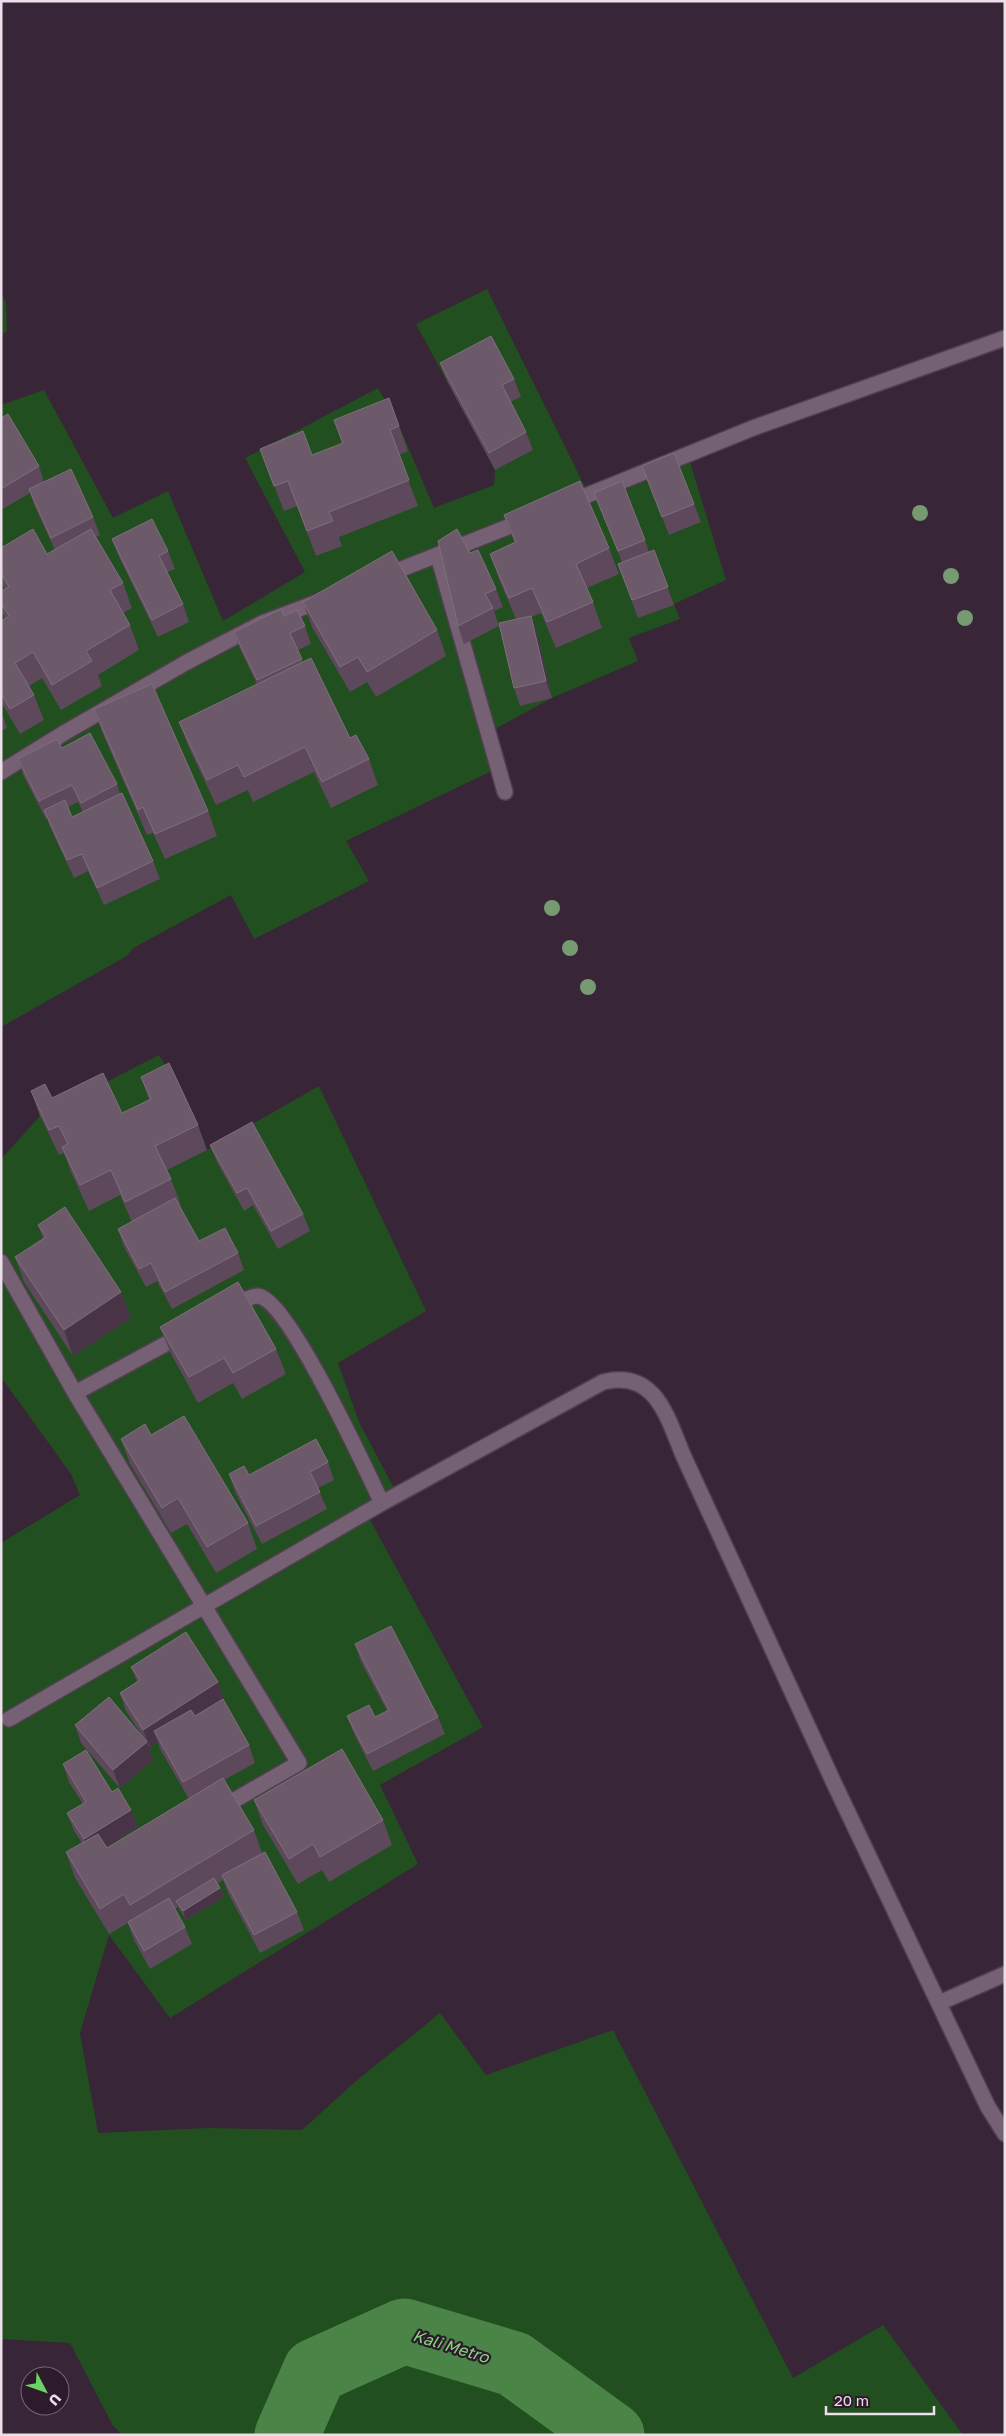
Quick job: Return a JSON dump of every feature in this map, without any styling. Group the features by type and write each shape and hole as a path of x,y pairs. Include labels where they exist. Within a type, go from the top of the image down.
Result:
{"street":[{"path":"558,507 753,428 1005,338"},
{"path":"373,581 540,515"},
{"path":"438,556 505,792"},
{"path":"1,772 187,662 262,624 336,595"},
{"path":"1,1262 75,1393 206,1606 299,1763 204,1818"},
{"path":"213,1318 248,1299 258,1296 266,1300 276,1310 310,1359 338,1410 382,1503"},
{"path":"75,1393 196,1327"},
{"path":"9,1719 382,1503 603,1382 619,1378 640,1384 650,1392 669,1420 683,1455 828,1772 940,2003 988,2107 1005,2134"},
{"path":"940,2003 1005,1974"}],"green space":[{"path":"487,289 588,493 690,462 726,580 674,604 680,619 629,638 638,661 552,698 493,730 506,764 346,841 369,881 254,939 231,895 135,947 125,957 1,1027 1,405 44,390 113,518 168,491 223,621 305,572 245,458 378,388 398,423 434,508 494,485 495,470 416,324"},
{"path":"1,295 6,302 7,331 1,335"},
{"path":"159,1055 179,1088 207,1150 319,1086 426,1311 338,1363 359,1422 395,1490 363,1507 483,1727 380,1785 418,1864 170,2018 109,1935 80,2033 98,2133 208,2128 302,2130 355,2082 440,2013 486,2075 613,2030 793,2378 883,2325 963,2435 123,2435 113,2426 70,2343 1,2339 1,1543 80,1495 71,1474 1,1377 1,1159 40,1116"}],"building":[{"path":"491,336 514,379 502,385 526,432 489,453 440,363"},
{"path":"389,398 399,426 390,430 409,480 329,512 333,521 307,531 288,481 274,486 260,449 303,431 312,455 343,443 334,420"},
{"path":"8,414 39,466 1,489 1,418"},
{"path":"674,453 694,504 662,517 642,466"},
{"path":"71,469 93,517 51,538 29,489"},
{"path":"580,481 609,548 576,564 593,602 547,622 532,588 509,598 490,554 516,542 504,515"},
{"path":"622,481 645,540 618,551 594,493"},
{"path":"152,519 168,551 159,556 183,604 152,620 112,539"},
{"path":"33,529 47,554 91,529 123,583 110,590 130,625 86,651 92,661 52,685 33,652 15,663 34,695 10,709 1,693 1,621 9,616 1,603 1,591 9,587 1,573 1,548"},
{"path":"457,529 470,553 478,550 496,589 485,594 493,608 458,626 438,541"},
{"path":"654,550 668,587 632,600 618,564"},
{"path":"392,551 437,630 367,672 358,657 340,667 303,602"},
{"path":"281,609 284,616 297,610 305,626 290,633 302,659 257,680 234,632"},
{"path":"531,616 546,681 514,688 499,623"},
{"path":"311,658 350,738 356,735 369,759 322,782 305,747 244,777 238,765 207,780 179,722"},
{"path":"152,684 208,811 155,834 143,807 138,810 94,709"},
{"path":"90,733 117,784 81,803 72,785 39,801 18,759 57,739 62,748"},
{"path":"122,793 153,861 97,888 82,854 67,860 44,810 65,800 72,817"},
{"path":"169,1063 198,1125 155,1146 171,1179 125,1202 111,1170 80,1185 62,1147 68,1144 59,1126 49,1130 31,1091 45,1084 52,1098 103,1073 122,1113 151,1099 141,1077"},
{"path":"252,1122 303,1214 271,1231 247,1188 237,1193 210,1145"},
{"path":"175,1198 199,1241 225,1228 238,1253 165,1292 151,1263 139,1269 118,1229"},
{"path":"65,1207 121,1292 64,1330 15,1257 46,1237 38,1225"},
{"path":"238,1282 276,1349 233,1373 224,1358 189,1377 160,1327"},
{"path":"184,1416 248,1523 207,1547 178,1498 162,1508 121,1439 145,1424 151,1435"},
{"path":"316,1439 328,1462 310,1472 320,1492 256,1526 229,1474 244,1466 249,1475"},
{"path":"391,1626 438,1717 367,1754 347,1716 369,1705 375,1717 389,1710 355,1644"},
{"path":"186,1632 218,1682 143,1730 120,1693 140,1680 131,1667"},
{"path":"109,1697 147,1742 113,1770 75,1725"},
{"path":"223,1699 249,1745 183,1782 154,1731 191,1710 195,1716"},
{"path":"342,1749 383,1820 320,1857 313,1844 289,1859 254,1800"},
{"path":"86,1750 112,1792 118,1788 131,1810 84,1839 67,1813 86,1802 63,1764"},
{"path":"223,1778 254,1830 130,1905 124,1894 100,1909 66,1852 98,1834 107,1848"},
{"path":"265,1852 297,1912 254,1935 222,1875"},
{"path":"214,1878 220,1888 183,1911 176,1901"},
{"path":"169,1898 185,1927 144,1951 128,1922"}],"waterway":[{"name":"Kali Metro","path":"287,2435 315,2371 404,2331 514,2364 612,2435"}]}
